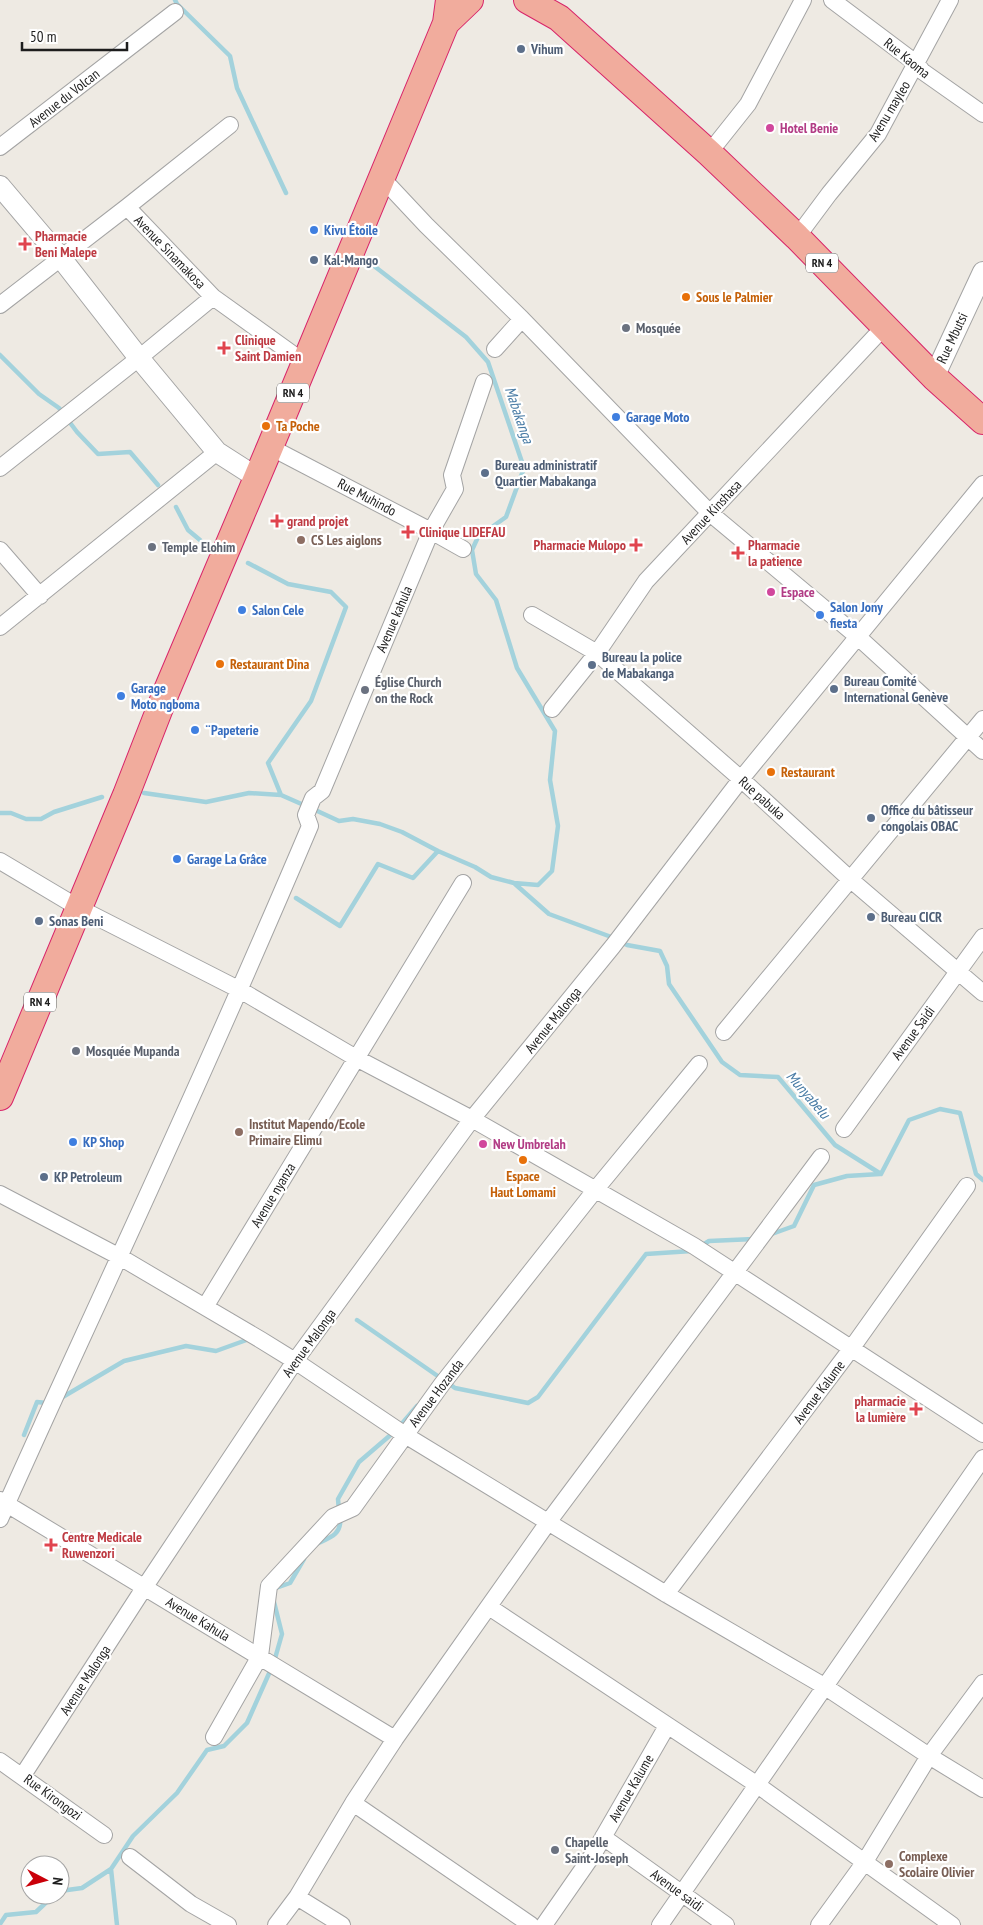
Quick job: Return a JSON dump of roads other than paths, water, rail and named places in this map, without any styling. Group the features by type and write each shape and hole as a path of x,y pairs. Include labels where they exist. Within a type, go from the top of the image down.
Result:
{"highway":[{"name":"RN 4","path":"0,1097 167,690 305,364 447,12 470,0"},
{"name":"RN 4","path":"527,0 554,9 797,237 934,377 983,421"}],"street":[{"path":"709,153 748,104 803,0"},
{"name":"Rue Kaoma","path":"832,0 917,64 922,71 983,114"},
{"name":"Avenu mayleo","path":"797,237 878,134 950,0"},
{"name":"Avenue du Volcan","path":"0,147 175,12"},
{"path":"0,305 230,125"},
{"path":"381,177 710,513 857,636 983,751"},
{"path":"0,186 61,258 139,358 217,452 256,478"},
{"name":"Avenue Sinamakosa","path":"127,207 213,297 305,364"},
{"name":"Rue Mbutsi","path":"934,377 983,272"},
{"path":"0,468 66,417 213,297"},
{"path":"495,349 522,319"},
{"name":"Avenue Kinshasa","path":"552,709 597,653 646,581 884,327"},
{"name":"Avenue kahula","path":"2,1508 120,1257 240,990 310,826 306,815 313,798 322,791 431,531 455,489 452,475 484,382"},
{"name":"Rue Muhindo","path":"270,447 462,549"},
{"path":"0,628 217,452"},
{"name":"Avenue Malonga","path":"23,1776 144,1588 295,1361 472,1118 613,946 741,779 983,484"},
{"path":"0,550 40,596"},
{"name":"Rue pabuka","path":"532,615 597,653 741,779 851,880 983,993"},
{"path":"724,1032 983,719"},
{"path":"0,861 79,908 240,990 356,1058 472,1118 699,1249 983,1434"},
{"name":"Avenue nyanza","path":"205,1307 463,883"},
{"name":"Avenue Saidi","path":"844,1129 983,937"},
{"name":"Avenue Hozanda","path":"214,1737 270,1662 270,1586 333,1517 353,1508 398,1430 445,1380 596,1189 699,1064"},
{"path":"276,1925 297,1897 353,1803 396,1738 548,1521 821,1157"},
{"name":"Avenue Kalume","path":"666,1594 851,1349 967,1186"},
{"path":"0,1194 120,1257 295,1361 398,1430 666,1594 824,1686 929,1756 983,1789"},
{"path":"660,1925 983,1458"},
{"name":"Avenue Kahula","path":"2,1508 144,1588 396,1738"},
{"path":"489,1607 756,1784 952,1925"},
{"path":"819,1925 864,1863 929,1756 983,1683"},
{"name":"Avenue Kalume","path":"544,1925 594,1854 667,1726"},
{"name":"Rue Kirongozi","path":"0,1760 104,1835"},
{"path":"353,1803 531,1925"},
{"name":"Avenue saidi","path":"603,1837 726,1925"},
{"path":"130,1857 191,1904 228,1925"},
{"path":"297,1897 342,1925"}],"waterway":[{"name":"Mabakanga","path":"175,0 230,56 237,88 286,193"},
{"name":"Mabakanga","path":"313,809 339,821 353,819 380,824 402,832 438,851 475,867 491,877 514,883 538,885 552,871 558,826 550,780 555,731 517,668 496,600 476,574 472,550 478,537 506,517 524,468 488,362 466,337 365,259"},
{"path":"0,355 39,394 63,413"},
{"path":"68,420 98,454 130,452 158,485"},
{"path":"176,507 188,530 200,540"},
{"path":"248,563 288,584 331,592 346,607 311,701 268,763 281,795"},
{"path":"144,793 206,802 249,793 281,795 306,806"},
{"path":"0,813 11,813 26,819 41,819 54,812 102,797"},
{"path":"296,898 340,926 378,864 413,878 438,851"},
{"name":"Munyabelu","path":"515,884 549,914 614,938"},
{"name":"Munyabelu","path":"620,942 660,951 667,966 669,984 722,1062 740,1075 778,1077 835,1145 881,1174 909,1120 940,1109 960,1113 976,1174 983,1180"},
{"path":"769,1235 794,1226 814,1185 847,1176 880,1174"},
{"path":"701,1246 709,1241 754,1239"},
{"path":"448,1383 455,1388 528,1403 538,1397 646,1254 692,1251"},
{"path":"357,1320 442,1379"},
{"path":"61,1398 124,1361 186,1346 216,1351 252,1338"},
{"path":"24,1435 37,1402 47,1403"},
{"path":"399,1427 417,1406"},
{"path":"339,1511 338,1499 359,1462 394,1432"},
{"path":"316,1544 330,1538 337,1532 340,1518"},
{"path":"276,1588 290,1583 304,1559"},
{"path":"274,1602 282,1634 274,1662"},
{"path":"117,1925 111,1869 133,1836 177,1793 207,1750 224,1746 247,1723 271,1669"},
{"path":"70,1890 82,1888 111,1869"},
{"path":"0,1924 6,1915 36,1912 43,1905"}],"place":[{"name":"Vihum","path":"521,49"},
{"name":"Hotel Benie","path":"770,128"},
{"name":"Kivu Étoile","path":"314,230"},
{"name":"Pharmacie Beni Malepe","path":"25,244"},
{"name":"Kal-Mango","path":"314,260"},
{"name":"Sous le Palmier","path":"686,297"},
{"name":"Mosquée","path":"626,328"},
{"name":"Clinique Saint Damien","path":"224,348"},
{"name":"Garage Moto","path":"616,417"},
{"name":"Ta Poche","path":"266,426"},
{"name":"Bureau administratif Quartier Mabakanga","path":"485,473"},
{"name":"grand projet","path":"277,521"},
{"name":"Clinique LIDEFAU","path":"408,532"},
{"name":"CS Les aiglons","path":"301,540"},
{"name":"Pharmacie Mulopo","path":"636,545"},
{"name":"Temple Elohim","path":"152,547"},
{"name":"Pharmacie la patience","path":"738,553"},
{"name":"Espace","path":"771,592"},
{"name":"Salon Cele","path":"242,610"},
{"name":"Salon Jony fiesta","path":"820,615"},
{"name":"Restaurant Dina","path":"220,664"},
{"name":"Bureau la police de Mabakanga","path":"592,665"},
{"name":"Bureau Comité International Genève","path":"834,689"},
{"name":"Église Church on the Rock","path":"365,690"},
{"name":"Garage Moto ngboma","path":"121,696"},
{"name":"¨Papeterie","path":"195,730"},
{"name":"Restaurant","path":"771,772"},
{"name":"Office du bâtisseur congolais OBAC","path":"871,818"},
{"name":"Garage La Grâce","path":"177,859"},
{"name":"Bureau CICR","path":"871,917"},
{"name":"Sonas Beni","path":"39,921"},
{"name":"Mosquée Mupanda","path":"76,1051"},
{"name":"Institut Mapendo/Ecole Primaire Elimu","path":"239,1132"},
{"name":"KP Shop","path":"73,1142"},
{"name":"New Umbrelah","path":"483,1144"},
{"name":"Espace Haut Lomami","path":"523,1160"},
{"name":"KP Petroleum","path":"44,1177"},
{"name":"pharmacie la lumière","path":"916,1409"},
{"name":"Centre Medicale Ruwenzori","path":"51,1545"},
{"name":"Chapelle Saint-Joseph","path":"555,1850"},
{"name":"Complexe Scolaire Olivier","path":"889,1864"}]}
